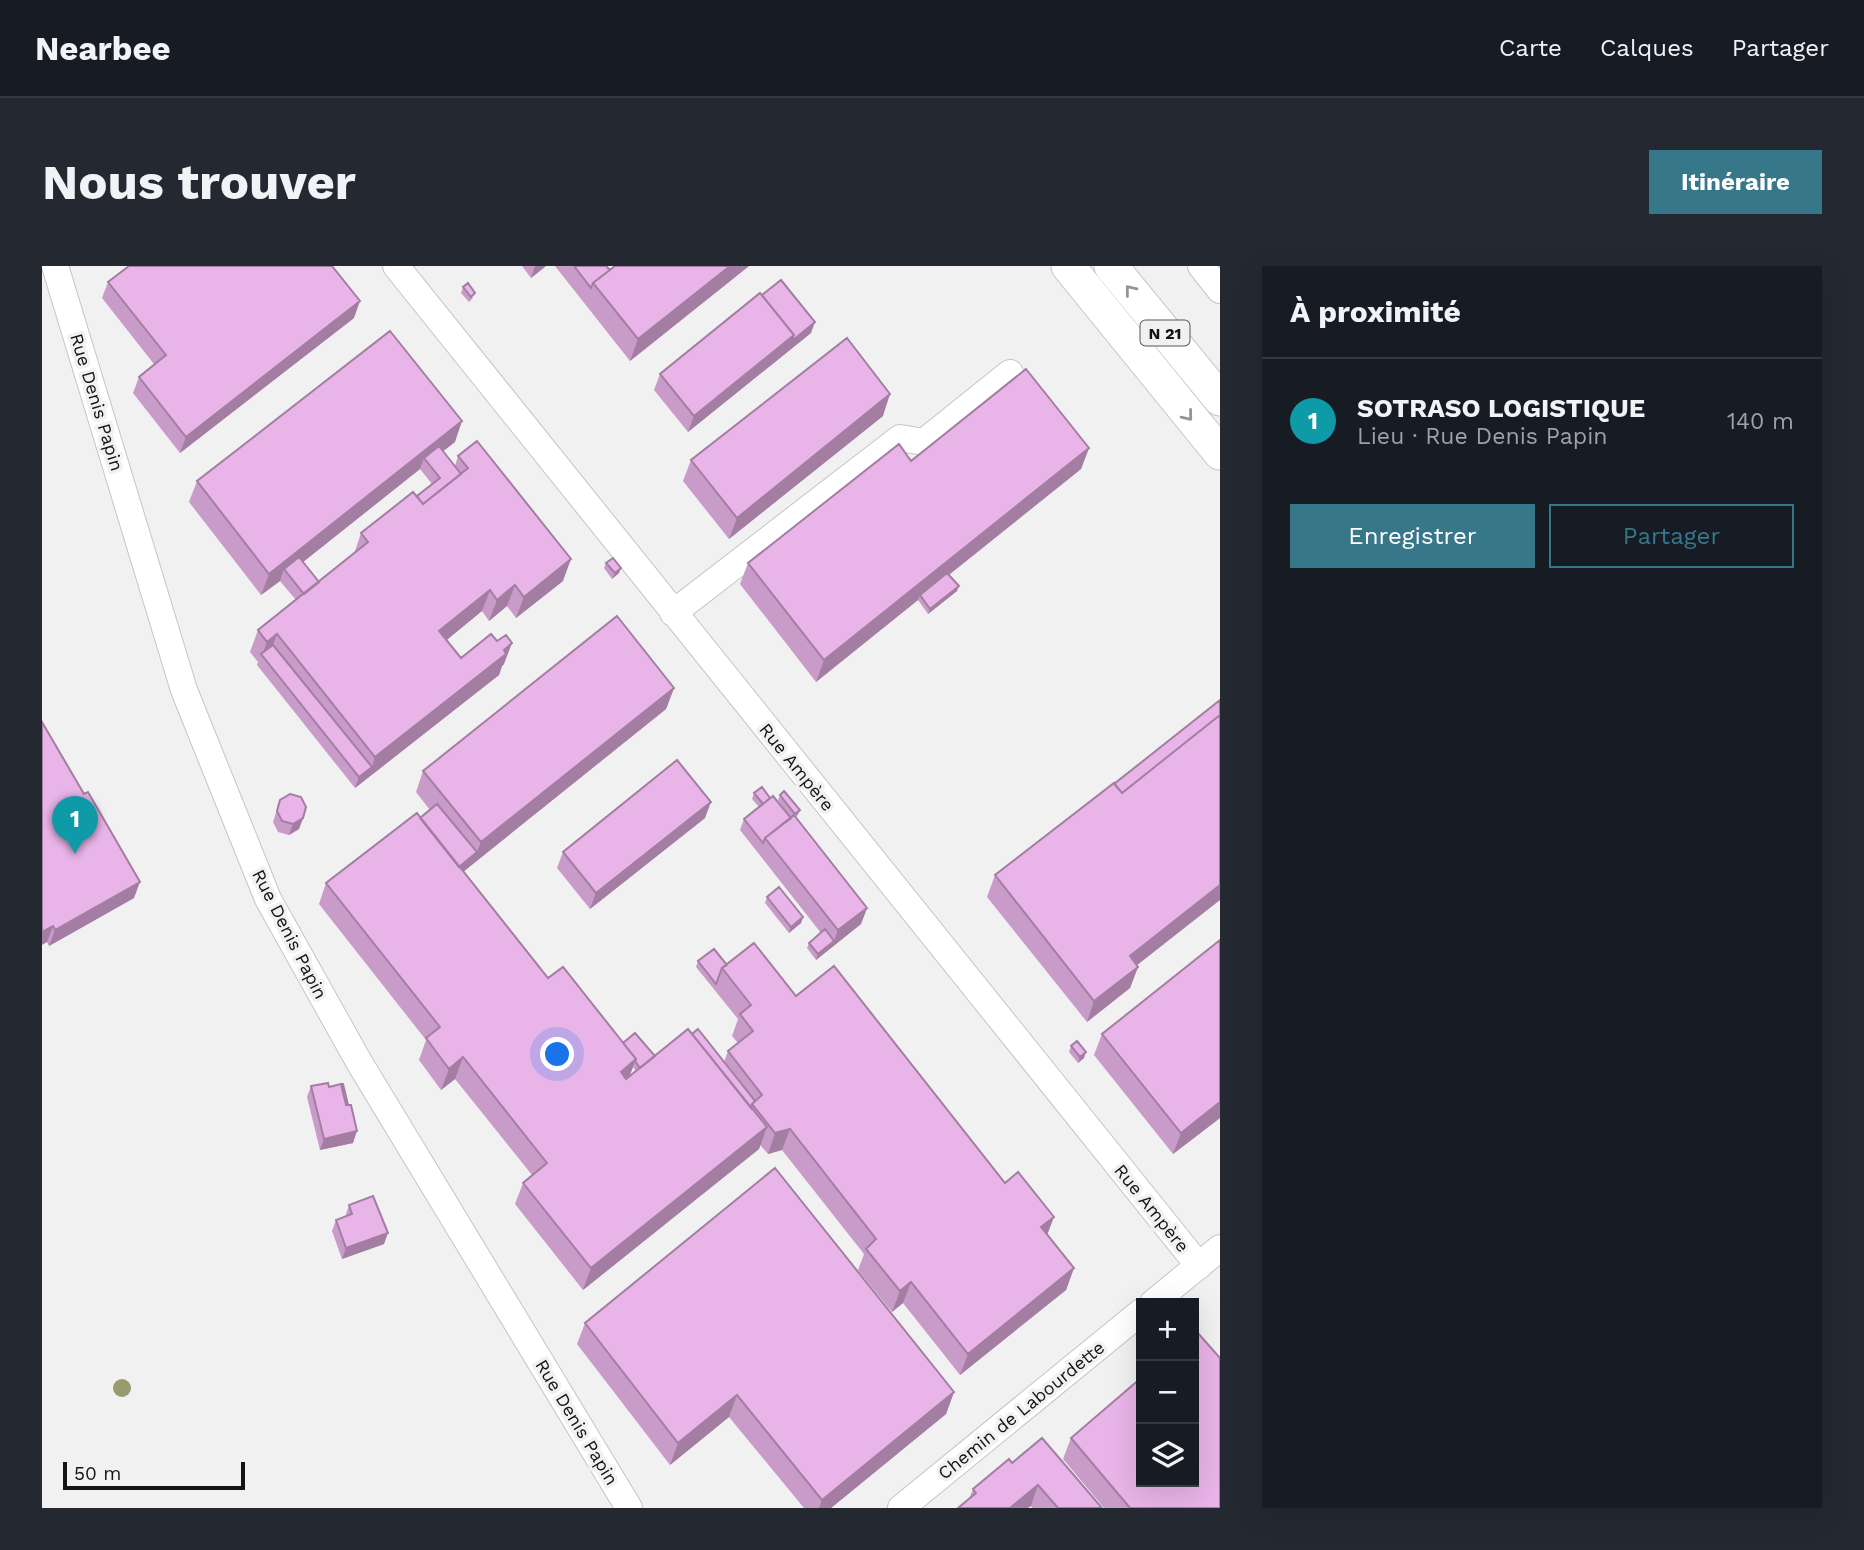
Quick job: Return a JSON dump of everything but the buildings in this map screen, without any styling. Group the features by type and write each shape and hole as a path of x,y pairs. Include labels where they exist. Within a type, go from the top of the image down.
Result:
{"main road":[{"name":"N 21","path":"1068,266 1220,453"},
{"name":"N 21","path":"1111,266 1220,399"}],"street":[{"name":"Rue Denis Papin","path":"55,266 184,690 268,899 359,1062 629,1508"},
{"name":"Rue Ampère","path":"396,266 1199,1266"},
{"path":"1201,266 1220,290"},
{"path":"673,613 900,438 924,442 1010,373"},
{"path":"1159,1298 1220,1248"},
{"name":"Chemin de Labourdette","path":"901,1508 1136,1316"}],"place":[{"name":"SOTRASO LOGISTIQUE","path":"75,854"}]}
